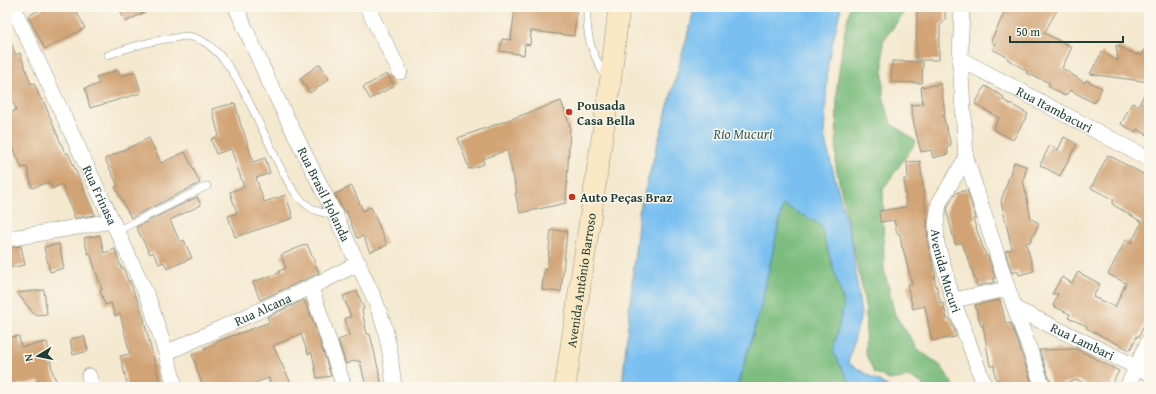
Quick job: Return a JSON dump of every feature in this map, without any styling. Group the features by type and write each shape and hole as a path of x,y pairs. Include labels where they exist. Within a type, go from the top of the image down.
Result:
{"main road":[{"name":"Avenida Antônio Barroso","path":"565,387 610,85 619,7"}],"street":[{"name":"Rua Frinasa","path":"13,7 149,300 175,387"},
{"name":"Rua Brasil Holanda","path":"236,7 269,82 359,263 375,300 385,328 394,387"},
{"path":"367,7 400,72"},
{"path":"962,7 960,60 966,158 1008,288 1043,387"},
{"name":"Rua Itambacuri","path":"960,60 1149,159"},
{"name":"Avenida Mucuri","path":"966,158 939,203 936,225 937,244 953,300 984,387"},
{"path":"7,239 114,226"},
{"name":"Rua Alcana","path":"166,353 311,287 359,263"},
{"path":"311,287 344,387"},
{"path":"953,300 1008,288"},
{"name":"Rua Lambari","path":"1016,309 1143,370"},
{"path":"1127,387 1143,370 1149,340"}],"lane":[{"path":"587,7 589,42 595,59 610,85"},
{"path":"108,55 143,43 187,36 201,41 213,48 231,70 248,99 288,182 298,197 313,210 320,213 335,215"},
{"path":"114,226 207,186"}],"green space":[{"path":"850,7 908,7 883,41 883,96 891,124 916,142 883,189 884,269 895,315 918,349 942,367 954,387 923,387 923,384 910,377 889,380 874,372 865,353 866,310 836,167 837,86 843,41"},
{"path":"783,205 820,223 844,303 834,352 852,387 737,387 760,310"}],"water":[{"name":"Rio Mucuri","path":"695,7 841,7 828,62 824,136 852,243 861,315 848,363 889,387 852,387 833,352 844,303 820,224 783,205 760,310 737,387 622,387 639,212"}],"building":[{"path":"45,7 74,7 85,28 45,49 28,16"},
{"path":"119,7 156,7 125,22"},
{"path":"515,7 577,7 574,36 531,31 530,45 525,44 524,55 500,51 502,39 511,40"},
{"path":"1007,7 1059,7 1044,33 1072,47 1062,68 1085,83 1086,80 1102,88 1094,103 1070,90 1065,96 1048,86 1050,83 1026,73 1027,71 1007,59 1008,57 992,49 995,44 991,41"},
{"path":"917,8 945,9 945,20 940,26 939,60 916,60"},
{"path":"7,34 16,55 20,53 31,84 34,83 41,100 43,100 65,153 68,153 95,215 75,218 62,184 52,189 49,182 32,188 27,167 22,168 7,133 7,114 16,110 7,85"},
{"path":"1149,42 1149,82 1090,74 1102,52 1118,61 1116,45 1137,55 1138,53 1141,56"},
{"path":"892,61 923,62 922,83 891,82"},
{"path":"320,64 329,79 310,93 300,78"},
{"path":"118,70 120,76 135,72 141,93 90,108 85,88 99,84 96,77"},
{"path":"387,74 394,86 370,99 363,87"},
{"path":"941,84 945,115 943,115 951,145 947,146 948,154 933,158 931,150 921,152 914,125 911,105 923,104 921,87"},
{"path":"985,86 1004,97 1003,100 1028,114 1013,140 993,129 999,118 975,104"},
{"path":"1149,86 1149,136 1137,129 1136,132 1121,124 1132,103 1138,106"},
{"path":"561,101 570,126 566,203 520,213 507,150 483,159 484,164 469,169 458,138"},
{"path":"235,103 253,162 265,158 270,173 256,178 264,202 286,195 293,218 235,237 228,216 237,213 230,192 244,187 231,149 216,154 211,139 219,136 212,109"},
{"path":"1064,137 1077,144 1060,176 1040,165 1050,145 1058,150"},
{"path":"149,138 161,163 185,152 200,183 131,218 115,187 118,186 105,159"},
{"path":"1108,155 1149,177 1149,313 1139,337 1137,336 1130,350 1086,328 1087,326 1068,318 1070,314 1053,306 1058,294 1052,294 1062,277 1072,283 1078,272 1100,284 1093,297 1115,307 1126,283 1108,274 1126,240 1131,243 1142,222 1112,204 1114,200 1091,188"},
{"path":"920,161 928,245 936,277 934,277 941,304 943,303 947,319 950,319 956,337 932,341 925,306 913,309 907,285 912,284 902,248 900,234 897,234 894,220 880,222 879,211 906,207 904,179 908,179 907,162"},
{"path":"1014,162 1027,167 1023,180 1031,219 1039,223 1030,242 1026,243 1034,271 1019,275 1018,271 1012,273 1005,251 1012,249 1001,201"},
{"path":"352,186 363,211 371,207 387,245 370,252 363,236 357,238 346,211 344,212 335,194"},
{"path":"967,190 976,219 973,219 995,278 993,278 995,282 977,286 962,243 955,244 947,212 948,206 956,193"},
{"path":"197,197 201,205 170,220 180,242 184,240 192,258 167,269 164,262 159,264 153,252 150,254 136,227"},
{"path":"551,230 567,231 561,292 542,290 544,269 547,270"},
{"path":"100,235 104,253 115,249 121,268 123,267 128,281 130,281 145,321 161,387 128,387 120,356 130,354 120,314 115,316 111,303 105,305 100,290 102,290 90,253 88,254 84,238"},
{"path":"59,244 64,268 50,272 44,247"},
{"path":"307,244 319,273 260,300 253,282 279,273 279,271 286,268 281,255"},
{"path":"21,246 25,265 7,268 7,248"},
{"path":"44,290 47,314 35,315 17,293"},
{"path":"357,291 364,309 362,310 367,334 370,334 382,385 366,387 360,361 358,362 357,360 346,364 338,340 349,336 345,318 351,317 343,296"},
{"path":"304,300 313,321 331,376 317,378 312,353 308,354 301,334 273,346 291,383 270,387 269,378 242,387 203,387 192,354 204,350 204,348 217,343 216,342 270,322 267,317"},
{"path":"1000,300 1006,324 1011,323 1033,387 1000,387 999,379 996,380 994,366 990,366 983,325 981,326 975,305"},
{"path":"19,336 21,347 47,342 53,374 59,387 41,387 39,381 9,387 7,377 7,338"},
{"path":"84,336 88,351 73,355 70,339"},
{"path":"1077,349 1119,371 1110,387 1091,387 1078,380 1052,386 1039,350"}],"place":[{"name":"Pousada Casa Bella","path":"569,112"},
{"name":"Auto Peças Braz","path":"572,197"}]}
